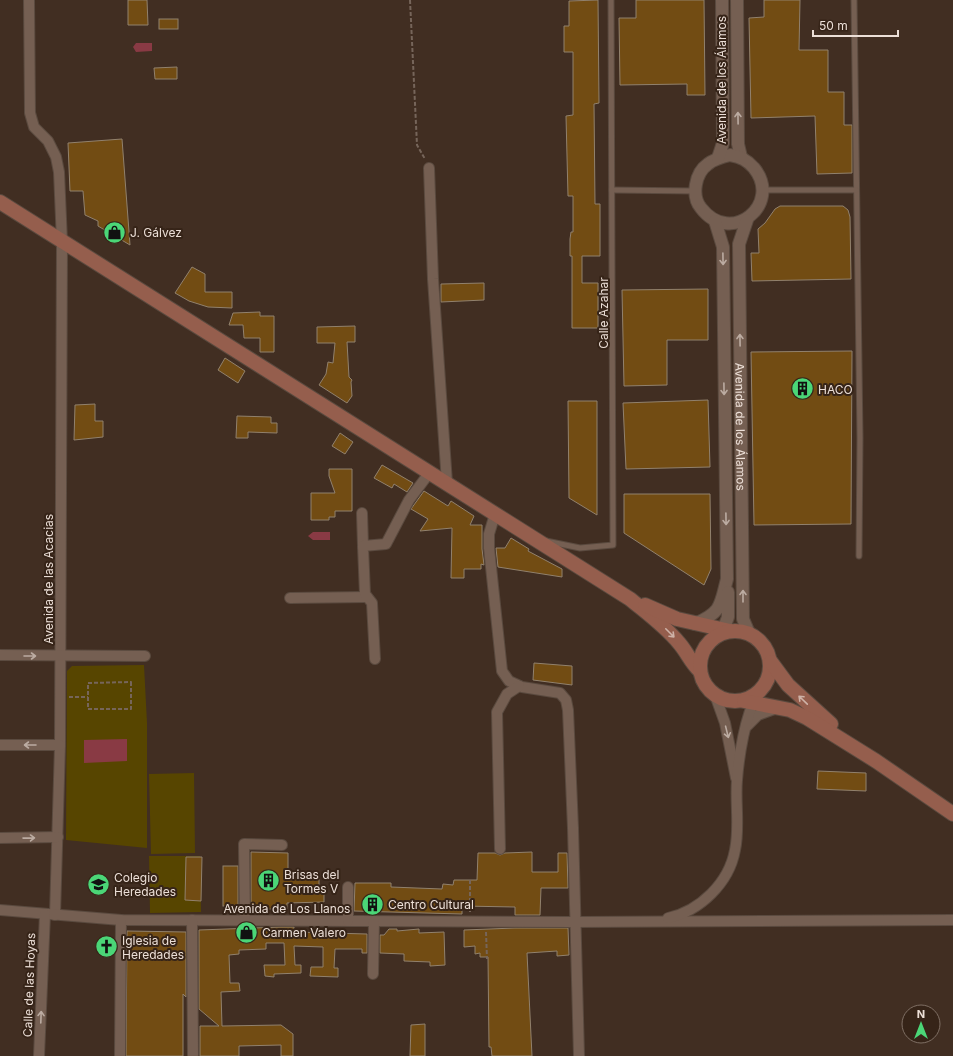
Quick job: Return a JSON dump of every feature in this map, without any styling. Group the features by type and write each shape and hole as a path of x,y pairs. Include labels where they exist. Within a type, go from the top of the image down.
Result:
{"main road":[{"path":"0,202 630,599 667,630 681,644 691,663 700,671 708,688 715,695 724,700 734,702 751,699 790,710 807,718 876,761 953,814"},
{"path":"630,599 677,619 725,631 749,633 760,640 767,650 771,662 788,685 812,709 876,761"},
{"path":"700,671 700,662 707,644 725,631"},
{"path":"751,699 765,685 770,674 771,662"}],"street":[{"name":"Avenida de las Acacias","path":"29,0 30,114 34,127 48,141 56,157 59,172 62,242 60,745 55,915"},
{"name":"Avenida de los Álamos","path":"718,158 723,143 722,0"},
{"name":"Avenida de los Álamos","path":"737,0 738,144 741,157"},
{"path":"730,155 741,157 758,174 762,190 761,200 747,220 725,224 707,216 699,206 695,191 696,180 702,170 718,158 730,155"},
{"path":"429,168 433,279 447,483"},
{"name":"Avenida de los Álamos","path":"747,220 739,244 743,619 749,633"},
{"name":"Avenida de los Álamos","path":"716,221 722,247 728,617 725,631"},
{"path":"363,546 386,544 409,500 430,472"},
{"path":"362,513 365,594 372,603 375,658"},
{"path":"495,514 488,534 488,548 502,671 509,681 519,686 560,693 566,700 573,828 578,1056"},
{"name":"Avenida de los Álamos","path":"695,624 710,617 718,611 727,579"},
{"path":"290,598 367,597"},
{"path":"0,656 145,656"},
{"path":"500,849 497,712 507,694 519,686"},
{"path":"715,695 731,746 732,764 737,780"},
{"path":"655,922 674,917 694,908 709,896 720,884 728,871 735,850 737,780 751,699"},
{"path":"746,728 758,716 778,707"},
{"path":"0,745 60,745"},
{"path":"0,838 58,838"},
{"path":"245,920 244,844 282,845"},
{"path":"348,887 348,921"},
{"name":"Avenida de Los Llanos","path":"0,910 120,920 655,922"},
{"name":"Calle de las Hoyas","path":"39,1056 45,914"},
{"path":"120,920 120,1056"},
{"path":"192,920 193,1056"},
{"path":"655,922 953,920"},
{"path":"373,974 374,921"}],"lane":[{"name":"Calle Azahar","path":"534,538 580,548 613,545 611,0"},
{"path":"854,0 860,438 859,556"},
{"path":"612,190 695,191"},
{"path":"762,190 856,190"}],"path":[{"path":"410,0 418,145 429,168"},
{"path":"88,682 131,682 131,709 88,709 88,697 88,682"},
{"path":"60,697 88,697"},
{"path":"470,880 470,922"},
{"path":"486,922 487,959"}],"shaded area":[{"path":"136,43 152,43 152,51 136,52 133,47"},
{"path":"313,532 330,532 330,540 313,540 308,536"},
{"path":"144,665 147,723 147,848 66,840 67,671 72,666"},
{"path":"127,739 127,761 84,763 84,740"},
{"path":"194,773 195,853 151,854 149,774"},
{"path":"149,856 200,856 201,912 150,913"}],"building":[{"path":"128,0 147,0 148,25 128,25"},
{"path":"598,0 599,103 594,104 595,204 600,204 600,256 582,256 582,283 598,283 598,328 572,328 572,256 570,256 570,239 571,232 573,232 573,196 568,196 566,116 573,115 573,52 564,52 564,26 569,26 569,1"},
{"path":"636,0 704,0 705,95 687,95 687,84 620,85 619,18 636,18"},
{"path":"764,0 800,0 799,50 828,50 828,92 844,92 844,125 852,125 852,173 817,174 815,116 751,118 749,18 764,17"},
{"path":"159,19 178,19 178,29 159,29"},
{"path":"177,67 177,79 155,79 154,68"},
{"path":"122,139 130,245 98,226 98,221 85,215 83,191 70,191 68,143"},
{"path":"780,206 843,206 848,210 850,217 851,279 752,281 751,253 759,253 758,229 765,223 775,209"},
{"path":"192,267 205,274 205,292 232,292 232,308 208,307 189,301 175,293"},
{"path":"484,283 484,300 441,302 441,284"},
{"path":"708,289 708,340 667,340 667,385 624,386 622,290"},
{"path":"260,312 260,316 274,316 274,352 260,352 260,338 244,338 243,325 229,325 233,313"},
{"path":"355,326 355,342 347,342 349,377 352,380 352,396 347,403 319,385 326,374 328,362 333,363 335,343 317,343 317,327"},
{"path":"852,351 851,524 754,525 751,352"},
{"path":"225,358 245,371 238,383 218,370"},
{"path":"708,400 710,467 626,469 623,403"},
{"path":"568,401 597,401 597,515 569,498"},
{"path":"95,404 95,421 103,421 103,437 74,440 75,405"},
{"path":"237,416 271,417 271,423 277,423 277,433 248,432 248,438 236,438"},
{"path":"340,433 353,442 345,454 332,446"},
{"path":"382,465 413,483 407,492 394,484 392,488 374,478"},
{"path":"329,469 352,469 352,511 335,511 335,517 329,517 329,520 311,520 311,493 335,493 329,476"},
{"path":"424,491 448,506 451,501 474,516 470,525 482,525 484,565 481,564 481,569 464,569 464,578 451,578 452,528 420,531 428,519 411,509"},
{"path":"624,494 710,494 711,569 704,585 624,533"},
{"path":"511,538 529,549 528,551 562,569 562,577 498,567 496,548 505,548"},
{"path":"534,663 572,666 572,685 533,680"},
{"path":"818,771 866,773 866,791 817,789"},
{"name":"Brisas del Tormes V","path":"251,852 288,853 288,878 319,877 319,888 324,888 324,902 287,903 287,909 251,909"},
{"path":"532,852 532,872 558,872 558,853 567,853 568,888 541,888 540,915 515,915 515,907 462,906 462,914 354,911 355,883 391,883 391,887 442,889 443,884 453,885 454,880 477,880 478,853 495,853 500,855 505,853"},
{"path":"186,857 202,857 201,901 185,900"},
{"path":"223,866 238,866 238,906 223,906"},
{"path":"294,927 294,932 367,934 367,953 362,953 362,949 335,949 334,968 338,968 338,977 310,976 311,967 323,967 323,947 294,946 295,965 301,965 301,973 274,974 274,977 265,976 264,965 285,965 284,943 266,943 266,949 239,950 239,954 229,955 230,983 239,983 240,991 221,992 222,1026 281,1025 293,1034 293,1056 281,1056 281,1045 239,1046 239,1056 200,1056 200,1026 219,1026 199,1009 199,930"},
{"path":"568,928 569,955 557,956 557,951 527,953 532,1056 492,1056 491,1047 489,1047 488,957 480,957 480,953 475,954 475,946 464,947 464,930"},
{"path":"389,929 397,929 397,931 419,929 419,933 444,932 445,965 430,966 430,962 404,961 404,954 380,953 380,935 384,935"},
{"path":"127,931 186,932 186,997 183,994 183,1056 126,1056"},
{"path":"425,1024 425,1056 410,1056 411,1025"}],"place":[{"name":"J. Gálvez","path":"114,232"},
{"name":"HACO","path":"802,389"},
{"name":"Brisas del Tormes V","path":"269,881"},
{"name":"Colegio Heredades","path":"99,884"},
{"name":"Centro Cultural","path":"372,904"},
{"name":"Carmen Valero","path":"247,932"},
{"name":"Iglesia de Heredades","path":"107,947"}]}
